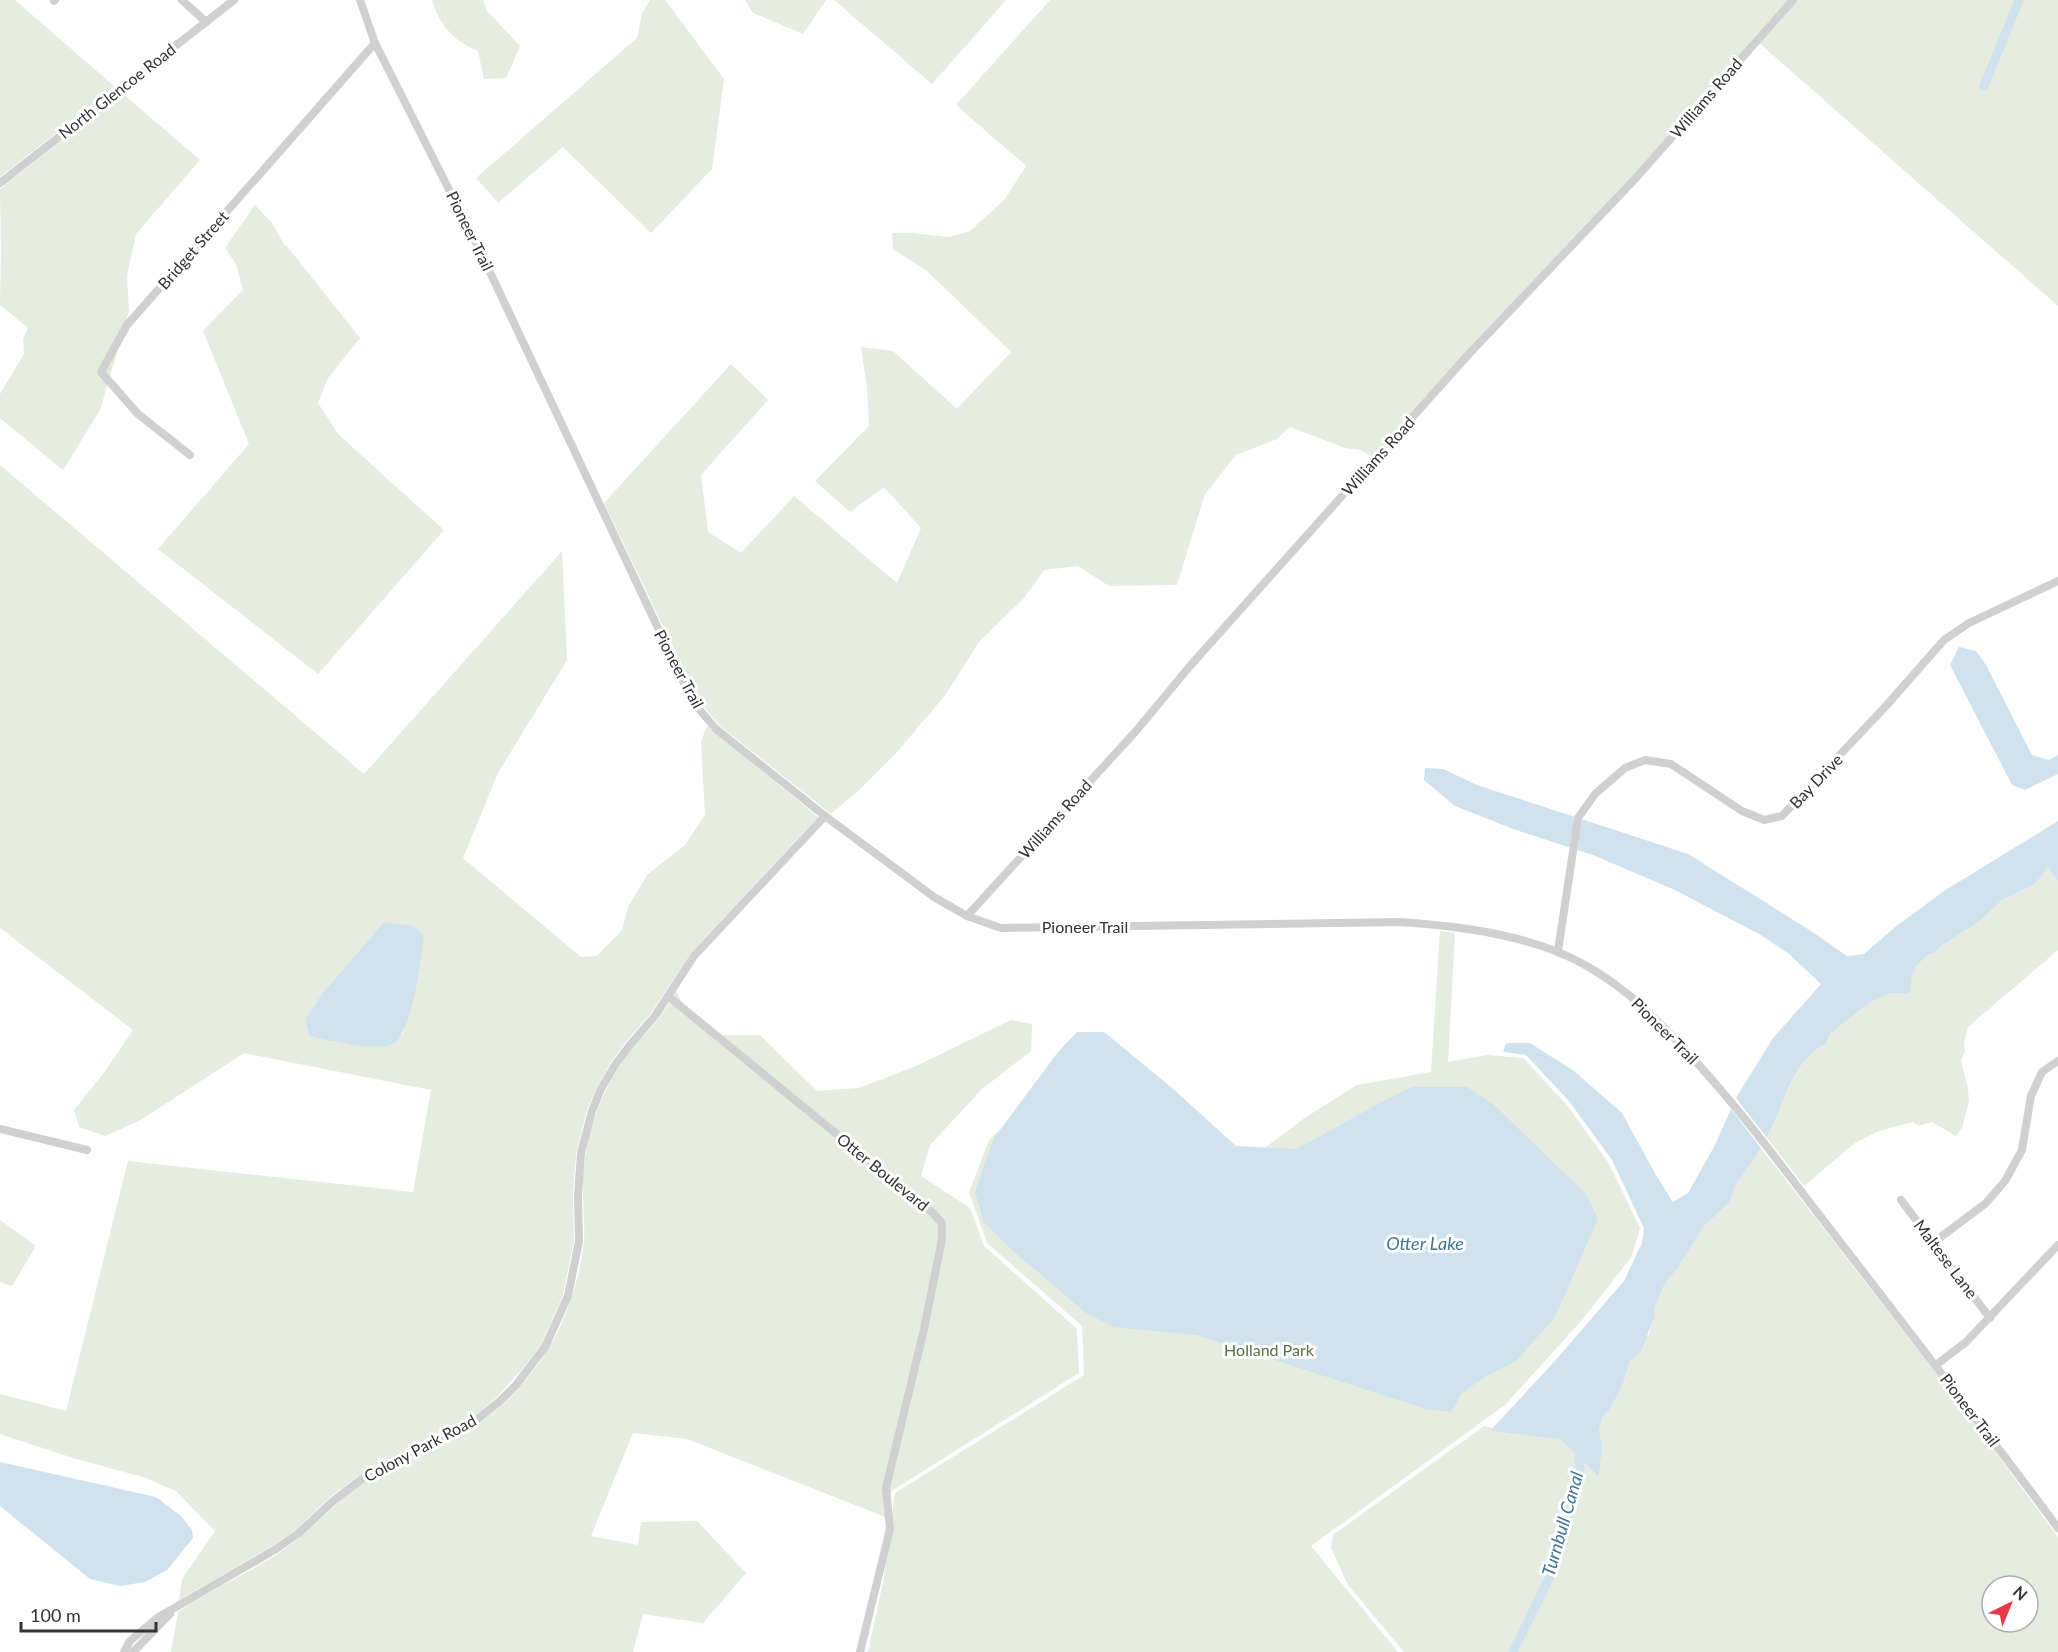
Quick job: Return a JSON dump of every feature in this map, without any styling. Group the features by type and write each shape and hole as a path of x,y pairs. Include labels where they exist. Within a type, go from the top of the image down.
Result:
{"street":[{"path":"182,0 206,22"},
{"name":"North Glencoe Road","path":"0,183 234,0"},
{"name":"Pioneer Trail","path":"360,0 375,43 479,249 693,702 716,729 825,816 934,897 967,916 1001,928 1400,922 1434,924 1481,932 1558,951 1586,965 1622,988 1647,1009 1732,1101 1936,1365 2058,1528"},
{"name":"Williams Road","path":"967,916 1136,730 1190,666 1468,355 1635,178 1793,0"},
{"name":"Bridget Street","path":"190,455 138,414 101,372 128,324 375,43"},
{"name":"Bay Drive","path":"1558,951 1578,818 1595,794 1625,768 1645,760 1671,764 1742,811 1764,820 1782,816 1885,708 1944,640 1969,623 2058,581"},
{"path":"668,996 694,956 825,816"},
{"name":"Colony Park Road","path":"124,1652 130,1641 157,1618 276,1549 299,1533 332,1502 367,1475 401,1456 450,1436 475,1421 499,1402 528,1370 545,1347 568,1296 579,1241 578,1196 581,1154 592,1111 615,1065 655,1016 668,996"},
{"name":"Otter Boulevard","path":"668,996 933,1213 942,1223 942,1239 924,1329 886,1488 890,1530 860,1652"},
{"path":"1934,1242 1986,1203 2005,1180 2022,1150 2031,1096 2042,1072 2058,1061"},
{"path":"0,1129 87,1150"},
{"name":"Maltese Lane","path":"1901,1200 1990,1318"},
{"path":"1936,1365 1966,1342 2058,1245"},
{"name":"Colony Park Road","path":"133,1652 175,1608"}],"green space":[{"path":"0,0 15,0 115,87 0,177"},
{"path":"432,0 483,0 487,11 520,46 506,78 484,79 478,51 462,43 449,32"},
{"path":"650,0 665,0 724,79 712,169 651,233 563,147 498,203 476,178 637,38 642,13"},
{"path":"745,0 826,0 803,34 753,13"},
{"path":"834,0 1006,0 932,84"},
{"path":"1050,0 2058,0 2058,306 1757,41 1377,459 1361,450 1345,448 1290,427 1277,439 1236,455 1205,494 1177,585 1109,586 1078,566 1044,570 1024,598 979,642 946,694 898,751 831,814 719,725 698,699 604,503 731,364 768,400 701,475 708,532 741,553 794,496 897,583 921,528 884,487 850,512 815,481 869,426 867,388 861,347 893,351 957,409 1011,352 927,271 893,249 892,233 949,237 970,231 1005,199 1026,166 956,105"},
{"path":"122,93 200,160 136,234 127,276 129,311 100,410 63,470 0,418 0,394 24,354 23,339 28,328 0,305 0,189"},
{"path":"255,205 272,223 285,246 360,338 328,378 318,403 339,435 444,530 318,674 158,549 249,444 203,331 243,290 236,264 225,248"},
{"path":"0,465 364,774 562,551 567,660 498,773 463,858 581,957 597,956 622,930 628,907 647,875 685,845 705,815 701,741 707,726 818,817 691,953 651,1013 611,1062 597,1088 587,1110 576,1154 573,1197 574,1241 563,1295 541,1345 524,1367 496,1398 473,1417 365,1471 329,1498 297,1529 274,1545 179,1600 182,1579 215,1531 176,1491 143,1477 76,1459 0,1434 0,1394 66,1411 128,1161 413,1192 431,1090 244,1053 139,1121 105,1136 79,1127 74,1110 106,1070 133,1030 0,928","holes":["384,922 419,972 403,1033 391,1044 374,1046 342,1043 309,1036 305,1020 321,995"]},
{"path":"2048,866 2058,881 2058,950 1968,1027 1964,1042 1965,1051 1961,1061 1969,1101 1962,1128 1956,1136 1932,1122 1918,1126 1913,1122 1879,1131 1855,1143 1804,1186 1767,1138 1796,1073 1804,1062 1826,1044 1830,1034 1869,1003 1891,993 1907,994 1910,992 1916,966 1928,955 1936,952 1971,927 2001,901 2035,884"},
{"name":"Holland Park","path":"1440,931 1455,933 1448,1062 1487,1055 1523,1058 1566,1104 1608,1162 1640,1228 1632,1256 1583,1319 1505,1405 1311,1546 1398,1652 868,1652 884,1577 895,1493 1084,1375 1082,1326 987,1243 969,1192 989,1140 1091,1044 1238,1168 1306,1117 1357,1085 1431,1072"},
{"path":"676,991 684,1006 721,1035 760,1035 817,1091 859,1088 916,1066 1011,1020 1032,1024 1031,1051 982,1089 930,1145 921,1176 970,1208 984,1246 1077,1329 1079,1373 893,1490 888,1518 687,1439 633,1433 591,1536 638,1545 641,1522 697,1521 746,1573 703,1623 643,1614 633,1652 171,1652 178,1612 279,1553 370,1478 469,1430 501,1406 528,1377 551,1345 560,1327 578,1274 584,1241 584,1164 597,1111 612,1078 625,1058 659,1018"},
{"path":"1761,1148 1960,1404 2058,1537 2058,1652 1404,1652 1348,1585 1331,1548 1333,1535 1484,1426 1492,1428 1491,1431 1560,1438 1599,1477 1602,1448 1599,1429 1603,1417 1610,1409 1623,1384 1630,1361 1641,1352 1664,1285 1705,1225 1729,1203 1736,1185"},
{"path":"0,1220 36,1246 12,1286 0,1282"}],"water":[{"path":"1959,647 1976,651 1986,665 2032,755 2049,760 2058,755 2058,774 2025,790 2012,785 1950,665"},
{"path":"1425,768 1443,769 1477,785 1688,854 1847,956 1864,954 1894,928 1944,891 2058,821 2058,881 2048,867 2035,884 2001,901 1977,923 1936,952 1928,955 1916,966 1910,992 1907,994 1891,993 1869,1003 1830,1034 1826,1044 1804,1061 1796,1073 1767,1138 1736,1098 1773,1038 1821,984 1788,953 1759,934 1675,890 1593,855 1513,829 1455,806 1424,780"},
{"path":"384,922 413,926 424,935 411,1011 399,1037 392,1044 375,1047 309,1036 305,1020 321,995"},
{"name":"Otter Lake","path":"1077,1032 1104,1032 1172,1088 1236,1146 1297,1149 1413,1087 1467,1087 1493,1104 1586,1194 1598,1219 1555,1317 1516,1361 1486,1376 1462,1393 1451,1412 1426,1409 1197,1335 1113,1327 1086,1313 1012,1250 984,1222 975,1192 994,1138 1058,1052"},
{"path":"1506,1043 1530,1043 1574,1071 1622,1113 1673,1202 1688,1193 1715,1145 1731,1109 1761,1148 1736,1185 1729,1203 1705,1225 1664,1285 1641,1352 1630,1361 1623,1384 1610,1409 1603,1417 1599,1429 1602,1448 1599,1477 1560,1439 1490,1431 1624,1281 1642,1243 1644,1228 1612,1160 1569,1101 1526,1055 1503,1052"},
{"path":"0,1462 156,1497 181,1516 192,1530 193,1538 167,1570 145,1582 120,1586 90,1579 0,1506"}],"waterway":[{"path":"1984,86 2019,0"},
{"name":"Turnbull Canal","path":"1513,1652 1551,1574 1580,1472 1579,1448"}]}
